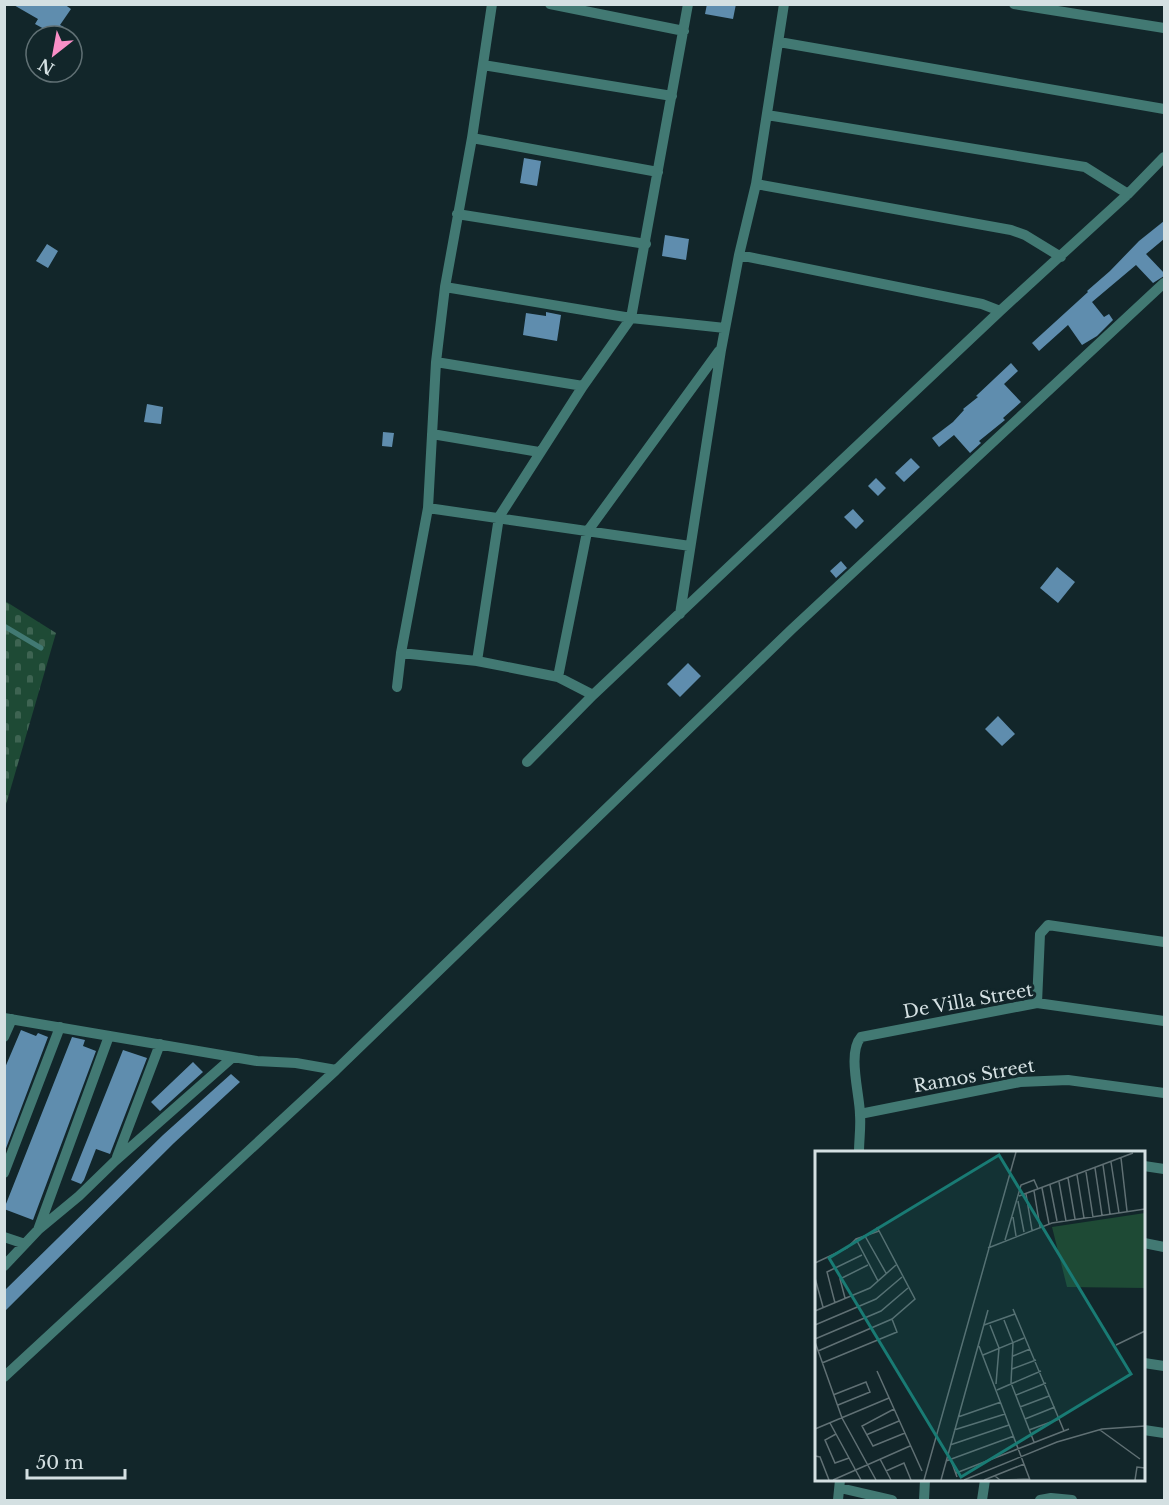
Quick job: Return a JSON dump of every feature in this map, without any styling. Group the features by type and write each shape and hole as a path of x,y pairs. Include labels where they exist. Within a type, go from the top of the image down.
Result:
{"street":[{"path":"397,687 401,653 428,508 436,362 445,287 472,138 492,4"},
{"path":"550,4 684,31"},
{"path":"477,661 499,517 583,386 632,318 688,4"},
{"path":"680,614 721,350 739,255 756,184 784,4"},
{"path":"1014,4 1164,28"},
{"path":"779,42 1164,109"},
{"path":"483,65 672,96"},
{"path":"767,115 1085,167 1128,194"},
{"path":"472,138 658,172"},
{"path":"527,762 593,695 1164,158"},
{"path":"756,184 1011,230 1025,235 1061,256"},
{"path":"457,214 646,244"},
{"path":"739,255 982,304 1000,311"},
{"path":"4,1377 336,1070 792,628 1164,283"},
{"path":"445,287 632,318 725,328"},
{"path":"558,677 587,532 721,350"},
{"path":"436,362 583,386"},
{"path":"432,434 539,452"},
{"path":"428,508 690,546"},
{"path":"401,653 477,661 558,677 593,695"},
{"path":"1036,1003 1040,934 1046,926 1052,924 1164,942"},
{"name":"De Villa Street","path":"860,1114 854,1055 861,1037 1036,1003 1164,1021"},
{"path":"4,1037 8,1019 257,1061 296,1063 336,1070"},
{"path":"4,1173 60,1027"},
{"path":"38,1230 109,1036"},
{"path":"116,1161 160,1044"},
{"path":"4,1266 38,1230 233,1057"},
{"name":"Ramos Street","path":"860,1114 1020,1082 1068,1080 1164,1093"},
{"path":"859,1151 860,1114"},
{"path":"1145,1166 1164,1169"},
{"path":"4,1237 25,1244"},
{"path":"1145,1243 1164,1247"},
{"path":"1145,1363 1164,1366"},
{"path":"1145,1430 1164,1433"},
{"path":"924,1500 925,1481"},
{"path":"981,1500 985,1481"},
{"path":"838,1500 840,1484 892,1500"},
{"path":"1040,1500 1051,1498 1072,1500"}],"lane":[{"path":"4,626 41,648"}],"green space":[{"path":"5,601 56,633 5,808"}],"building":[{"path":"12,4 64,4 71,9 61,24 35,24 38,19"},
{"path":"707,4 736,4 733,19 705,14"},
{"path":"524,158 541,161 537,186 520,183"},
{"path":"1164,221 1164,239 1146,254 1164,273 1164,276 1153,283 1136,265 1092,302 1104,317 1109,314 1113,320 1097,336 1082,345 1068,325 1039,351 1032,343 1139,241"},
{"path":"665,235 689,239 686,260 662,256"},
{"path":"47,244 58,251 48,268 36,261"},
{"path":"546,312 561,315 557,341 523,335 526,313 546,316"},
{"path":"1011,363 1018,371 1004,384 1021,402 1003,418 1005,420 979,441 981,443 970,453 954,435 939,447 932,438 953,422 963,409"},
{"path":"147,404 163,407 161,424 144,422"},
{"path":"383,432 394,433 392,447 382,446"},
{"path":"911,458 920,467 904,482 895,473"},
{"path":"876,478 886,488 878,496 868,486"},
{"path":"853,509 864,521 856,529 844,517"},
{"path":"841,561 847,568 836,578 830,571"},
{"path":"1057,567 1075,582 1058,603 1040,588"},
{"path":"688,663 701,676 680,697 667,684"},
{"path":"998,716 1015,734 1002,746 985,729"},
{"path":"21,1030 36,1036 38,1033 48,1037 5,1151 4,1070"},
{"path":"72,1037 85,1040 83,1046 96,1051 33,1220 4,1209"},
{"path":"123,1050 147,1058 110,1154 96,1149 81,1184 71,1180"},
{"path":"193,1062 203,1072 160,1111 151,1102"},
{"path":"231,1074 240,1082 174,1143 4,1312 4,1291 163,1135"}]}
